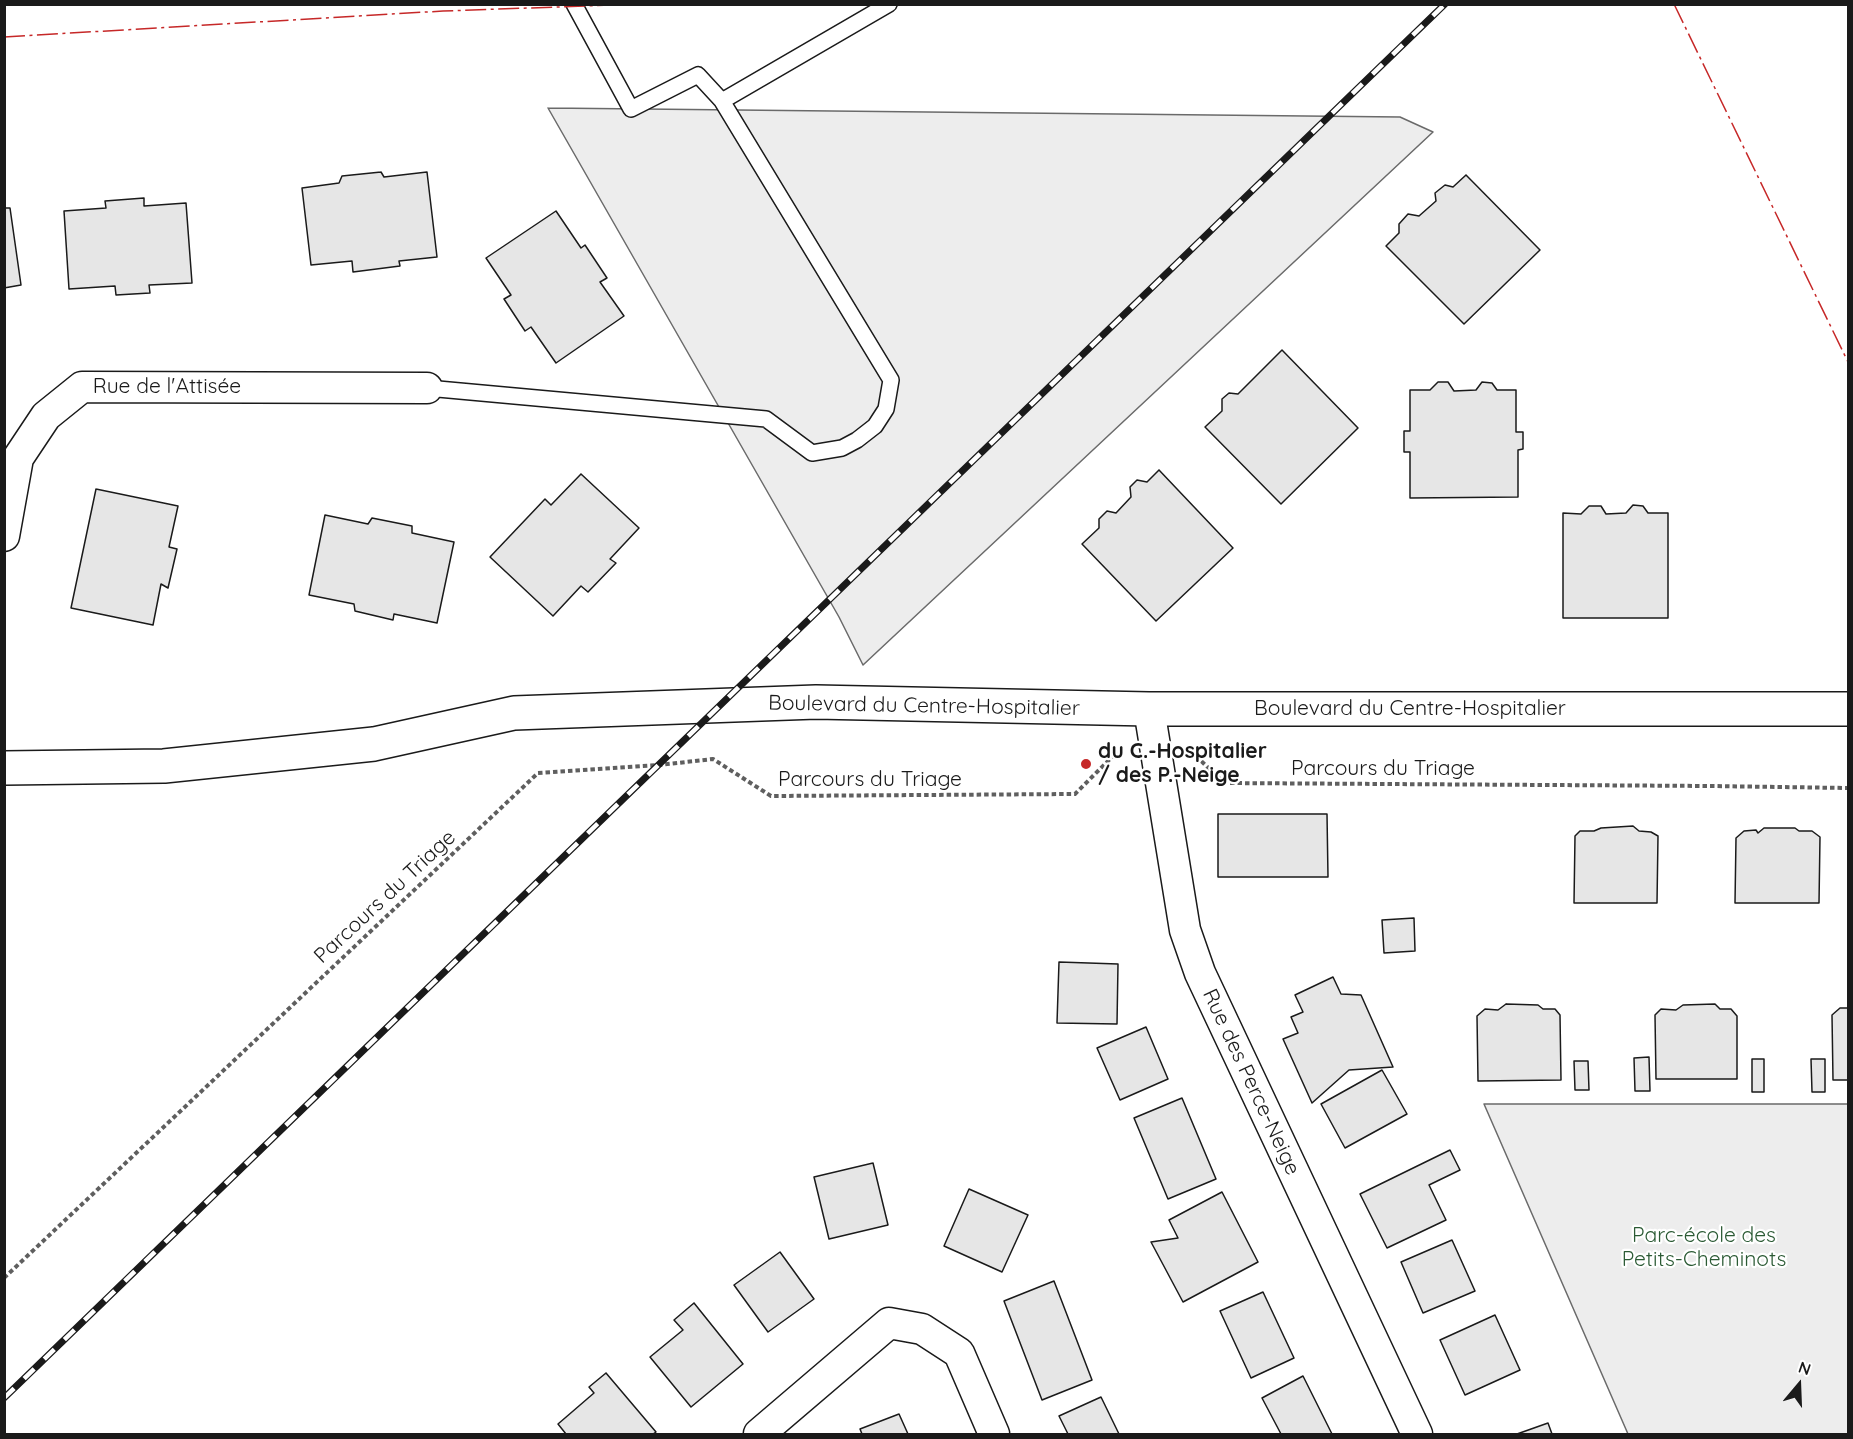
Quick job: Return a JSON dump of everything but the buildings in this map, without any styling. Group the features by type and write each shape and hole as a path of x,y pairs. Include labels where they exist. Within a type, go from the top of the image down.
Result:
{"street":[{"name":"Rue de l'Attisée","path":"4,536 18,458 46,416 82,387 427,388"},
{"name":"Boulevard du Centre-Hospitalier","path":"4,768 164,766 374,744 514,713 816,702 1149,710 1848,708"},
{"name":"Rue des Perce-Neige","path":"1149,710 1185,930 1200,973 1417,1434"},
{"path":"759,1434 889,1323 922,1329 959,1353 994,1434"}],"lane":[{"path":"427,388 766,419 812,453 842,448 856,440 875,426 886,409 891,380 722,100 698,75 631,109 574,4"},
{"path":"722,100 889,4"}],"path":[{"name":"Parcours du Triage","path":"4,1278 538,773 713,759 771,796 1075,794 1116,753 1197,757 1224,783 1848,788"}],"shaded area":[{"path":"548,108 1400,117 1433,132 863,665 839,617"},
{"name":"Parc-école des Petits-Cheminots","path":"1484,1104 1848,1104 1848,1434 1628,1434"}],"railway":[{"path":"4,1398 1445,4"}],"power":[{"path":"4,37 443,11 643,4"},
{"path":"1674,4 1848,362"}],"place":[{"name":"du C.-Hospitalier / des P.-Neige","path":"1086,764"}]}
